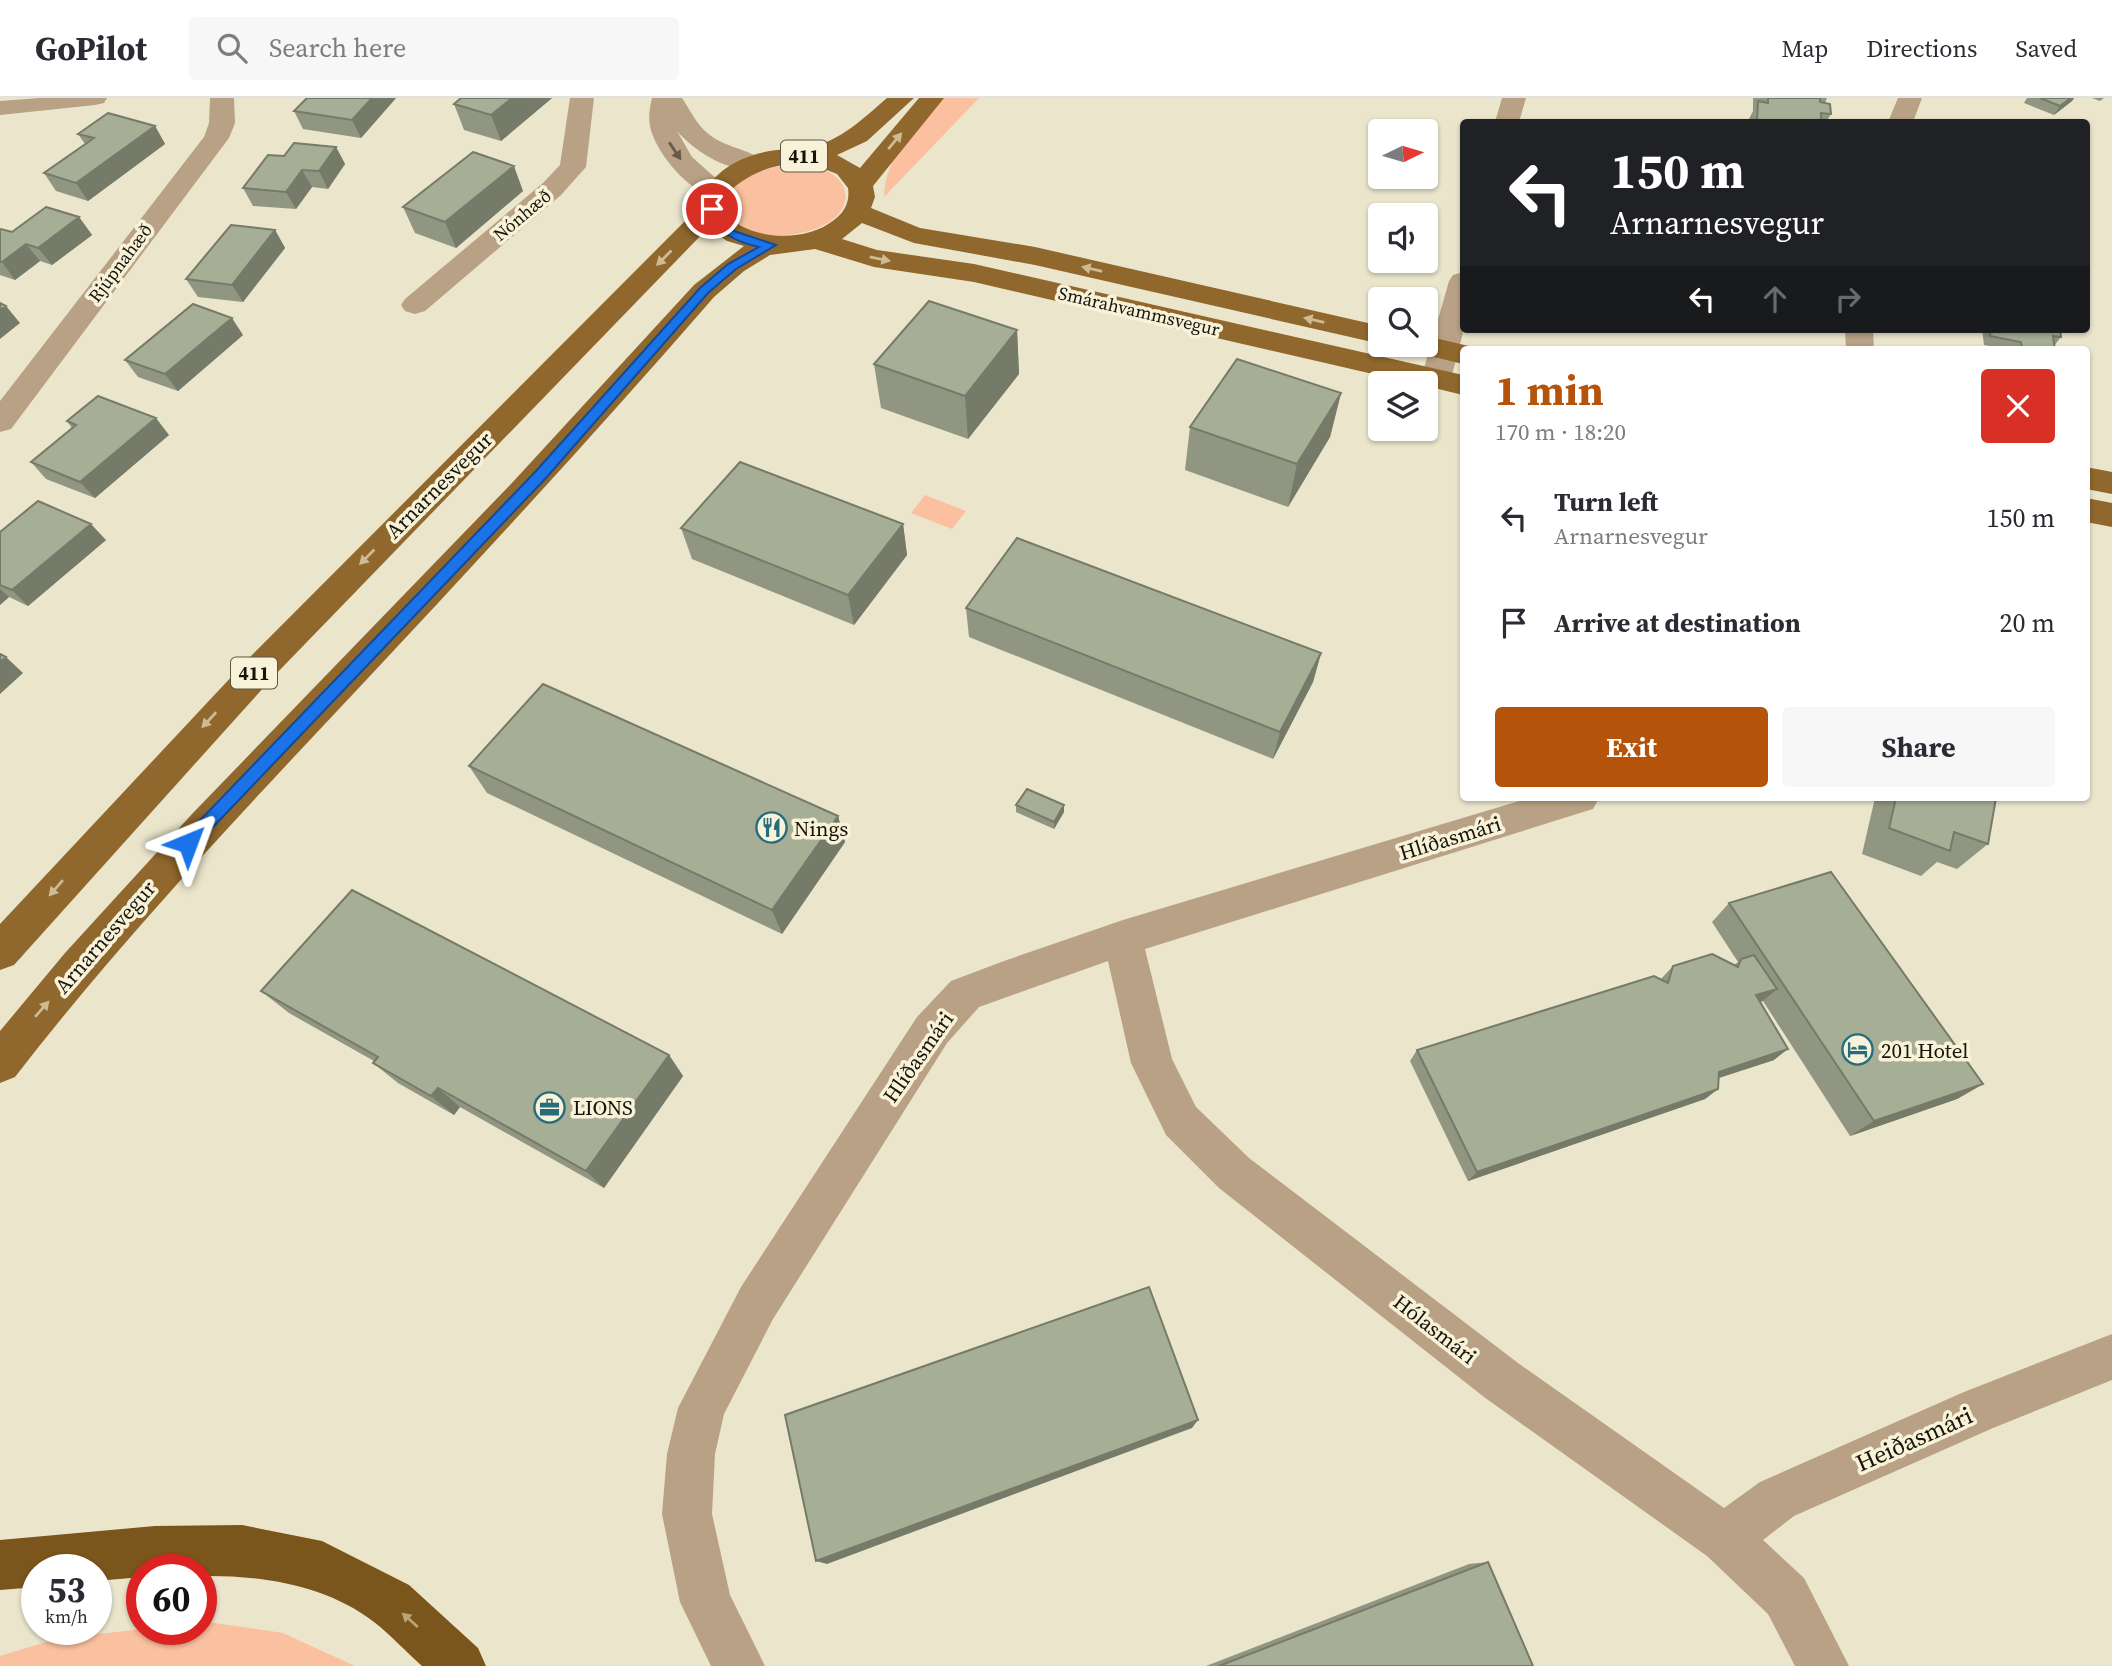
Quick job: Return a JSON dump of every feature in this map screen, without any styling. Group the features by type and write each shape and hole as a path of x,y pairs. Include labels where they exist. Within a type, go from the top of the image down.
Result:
{"highway":[{"path":"0,1565 155,1551 242,1550 322,1566 391,1604 460,1666"}],"main road":[{"name":"Arnarnesvegur","path":"811,157 858,136 902,98"},
{"name":"Arnarnesvegur","path":"714,200 718,222 730,233 748,241 770,245 815,240 840,228 932,98"},
{"name":"Arnarnesvegur","path":"0,952 100,837 234,693 714,200 730,175 752,163 781,157 811,157 843,167 859,198"},
{"name":"Smárahvammsvegur","path":"859,198 914,234 1035,256 1368,332"},
{"name":"Smárahvammsvegur","path":"815,240 874,258 974,273 1449,382"},
{"name":"Arnarnesvegur","path":"0,1063 34,1018 170,862 541,474 704,290 732,267 770,245"},
{"path":"2090,479 2112,483"},
{"path":"2090,511 2112,515"}],"street":[{"path":"0,108 95,98"},
{"name":"Rjúpnahæð","path":"0,422 216,138 222,123 222,98"},
{"name":"Nónhæð","path":"415,305 552,189 573,167 582,98"},
{"path":"664,98 661,118 670,145 714,200"},
{"path":"670,98 684,124 711,150 752,163"},
{"path":"1508,119 1514,98"},
{"path":"1902,119 1910,98"},
{"path":"1449,382 1443,349 1460,291"},
{"name":"Hlíðasmári","path":"739,1666 706,1602 687,1514 691,1454 702,1408 757,1303 932,1030 965,994 1123,938 1570,801"},
{"name":"Hólasmári","path":"1123,938 1152,1063 1181,1121 1234,1173 1501,1380 1725,1538 1786,1596 1823,1666"},
{"name":"Heiðasmári","path":"1725,1538 1777,1499 1982,1409 2112,1357"}],"shaded area":[{"path":"940,98 979,98 884,197 886,182 896,156"},
{"path":"793,164 825,170 842,183 846,197 836,217 819,227 792,234 762,234 749,231 738,224 730,215 726,203 728,193 735,185 758,172"},
{"path":"925,495 966,511 952,529 911,513"},
{"path":"217,1623 283,1633 355,1666 0,1666 0,1656 36,1645 112,1645 112,1632 126,1631 126,1645 217,1645"}],"building":[{"path":"307,98 372,98 352,120 294,111"},
{"path":"461,98 512,98 491,115 454,104"},
{"path":"1768,98 1820,98 1820,102 1830,104 1831,114 1821,113 1821,119 1757,119 1758,101 1768,103"},
{"path":"2040,98 2071,98 2060,106"},
{"path":"108,113 155,126 76,183 44,173 94,138 78,134"},
{"path":"294,143 336,147 319,171 302,170 286,192 243,188 268,155 284,156"},
{"path":"473,152 514,166 445,222 403,207"},
{"path":"46,207 79,217 38,248 26,244 0,262 0,230 12,232"},
{"path":"231,225 275,230 232,285 186,279"},
{"path":"929,301 1017,330 965,396 874,364"},
{"path":"193,304 232,318 165,374 125,360"},
{"path":"1990,333 2060,333 2061,337 2053,336 2054,346 2022,346 2021,342 1990,336"},
{"path":"1237,359 1341,393 1297,464 1190,427"},
{"path":"98,396 156,418 80,482 31,462 76,425 67,421"},
{"path":"740,462 903,524 848,595 681,528"},
{"path":"38,501 91,524 12,590 0,585 0,532"},
{"path":"1017,538 1321,653 1280,732 966,608"},
{"path":"543,684 838,816 772,910 469,766"},
{"path":"1027,789 1064,805 1054,822 1016,805"},
{"path":"1895,801 1995,801 1988,844 1954,832 1950,851 1889,828"},
{"name":"201 Hotel","path":"1831,872 1983,1084 1874,1121 1729,903"},
{"path":"352,890 669,1055 586,1171 438,1088 431,1096 373,1063 378,1057 261,991"},
{"path":"1712,954 1738,967 1741,959 1754,955 1777,989 1756,995 1788,1049 1719,1072 1718,1089 1477,1172 1417,1050 1654,976 1668,983 1673,966"},
{"path":"1149,1287 1198,1420 816,1561 785,1415"},
{"path":"1488,1562 1533,1666 1219,1666"}],"place":[{"name":"Nings","path":"771,828"},
{"name":"201 Hotel","path":"1858,1050"},
{"name":"LIONS","path":"550,1107"}],"route":[{"path":"188,843 541,474 704,290 732,267 770,245 748,241 730,233 718,222 712,209"}]}
